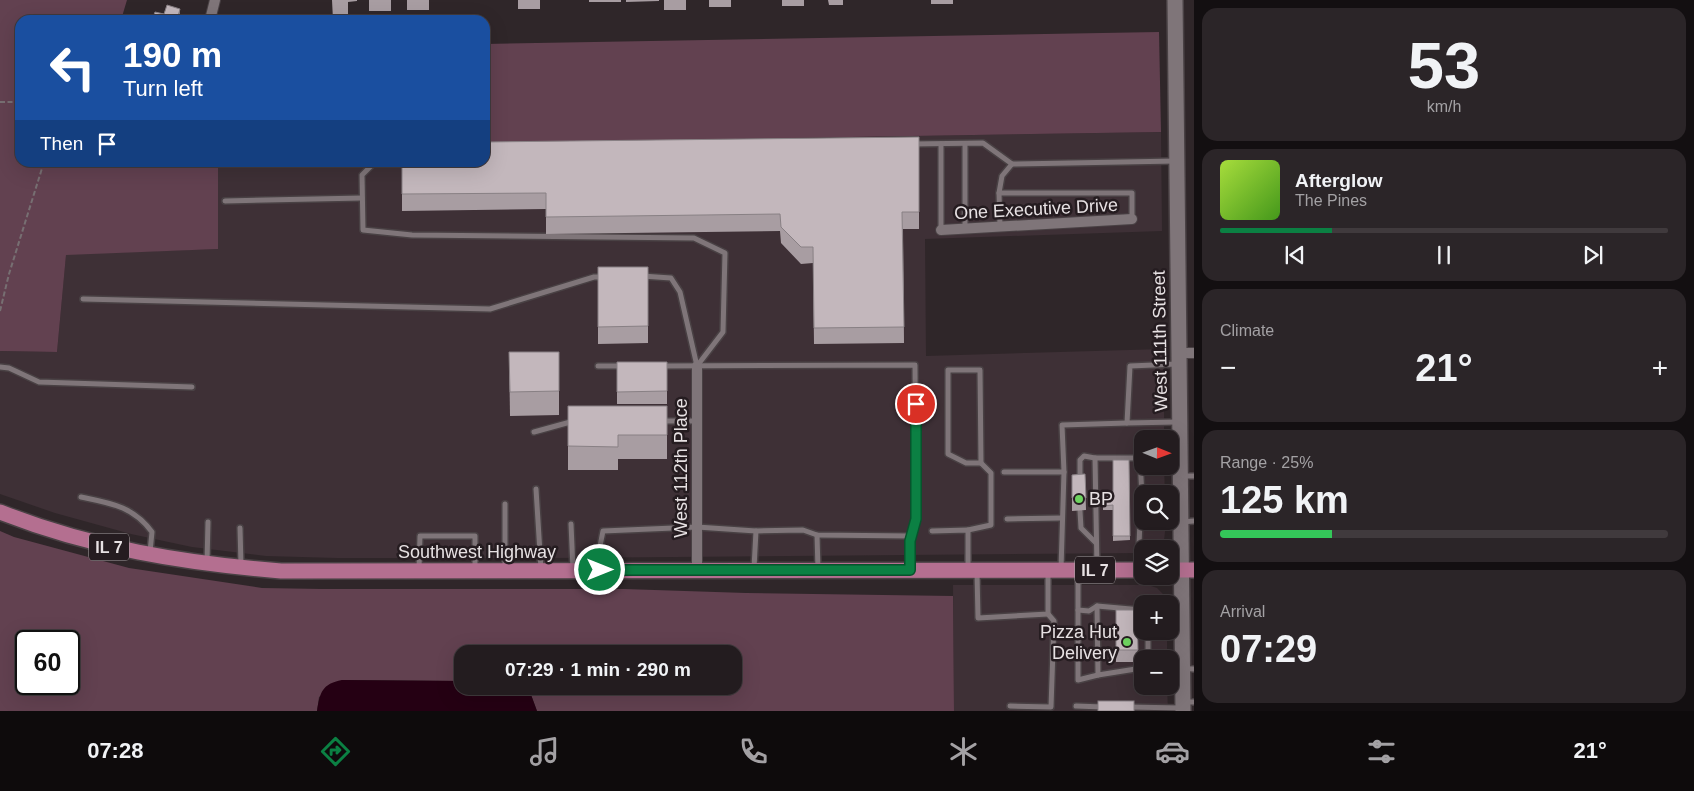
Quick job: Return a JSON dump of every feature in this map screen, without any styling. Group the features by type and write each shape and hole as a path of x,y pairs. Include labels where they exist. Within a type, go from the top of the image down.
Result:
{"main road":[{"name":"West 111th Street","path":"1175,0 1177,161 1184,356 1180,422 1187,476 1178,495 1188,522 1182,570 1182,669 1186,706"},
{"name":"Southwest Highway","path":"0,512 52,532 150,555 206,564 281,571 697,569 1134,570"}],"street":[{"path":"211,15 215,0"},
{"name":"One Executive Drive","path":"941,230 1132,219"},
{"name":"West 112th Place","path":"697,366 697,569"}],"lane":[{"path":"902,144 983,143 1012,164 1177,161"},
{"path":"941,144 941,230"},
{"path":"965,144 965,229"},
{"path":"1000,226 999,193 1002,176 1012,164"},
{"path":"370,167 362,175 363,230 412,236 694,238 725,253 723,332 697,366"},
{"path":"999,193 1132,193 1132,219"},
{"path":"225,201 362,198"},
{"path":"83,299 490,309 594,277 612,276"},
{"path":"639,276 671,278 680,292 697,366"},
{"path":"1127,423 1130,366 1184,356"},
{"path":"657,366 915,365 916,519 910,541 910,570"},
{"path":"598,366 628,366"},
{"path":"0,367 9,368 39,382 192,387"},
{"path":"932,531 968,530 991,525 991,473 981,462 980,370 948,370 948,454 966,463 981,462"},
{"path":"534,432 570,421 580,421"},
{"path":"658,421 697,421"},
{"path":"1010,706 1052,707 1054,621 1048,614 1062,518 1064,472 1062,425 1180,422"},
{"path":"1080,487 1080,460 1084,456 1095,458 1140,458 1141,485"},
{"path":"1095,458 1097,570"},
{"path":"1004,472 1064,472"},
{"path":"536,489 541,570"},
{"path":"81,497 131,510 152,532 150,555"},
{"path":"505,504 505,570"},
{"path":"1080,511 1081,528 1096,543"},
{"path":"1007,519 1062,518"},
{"path":"206,564 208,522"},
{"path":"571,524 573,570"},
{"path":"600,570 600,546 603,531 697,527 756,531 804,530 817,535 911,536"},
{"path":"240,528 241,568"},
{"path":"968,530 978,618 1048,614"},
{"path":"754,570 756,531"},
{"path":"817,535 818,570"},
{"path":"419,571 420,536 475,536 475,571"},
{"path":"1078,570 1078,680 1134,669"},
{"path":"1078,610 1089,611 1097,606 1134,609"},
{"path":"1097,606 1098,675"},
{"path":"1076,706 1105,707"},
{"path":"1125,707 1186,706"}],"path":[{"path":"0,102 15,102"},
{"path":"0,311 9,274 42,167"}],"shaded area":[{"path":"0,0 127,0 122,15 15,15 15,167 218,167 218,249 66,255 57,352 0,351"},
{"path":"1159,32 1161,132 490,143 490,44"},
{"path":"1161,132 1162,231 925,239 926,356 1164,349 1164,430 1134,430 1134,475 1164,475 1165,485 1134,485 1134,530 1165,530 1164,540 1134,540 1134,553 553,558 337,558 266,556 192,547 131,534 55,513 0,494 0,351 57,352 66,254 218,249 218,167 490,167 490,143"},
{"path":"0,531 14,537 129,568 262,588 624,589 953,596 954,711 537,711 531,695 742,695 742,645 454,645 454,681 342,680 319,697 317,711 0,711"},
{"path":"953,585 1148,585 1157,588 1163,594 1134,595 1134,640 1167,640 1167,650 1134,650 1134,695 1167,695 1168,711 954,711"},
{"path":"342,680 454,681 454,695 531,695 537,711 317,711 323,690"}],"building":[{"path":"167,5 180,9 178,15 154,15 155,12 164,14"},
{"path":"919,137 919,212 902,212 904,327 814,328 813,247 801,247 781,227 780,214 546,217 546,193 402,194 402,167 490,167 490,142"},
{"path":"598,267 648,267 648,326 598,327"},
{"path":"509,352 559,352 559,391 510,392"},
{"path":"617,362 667,362 667,391 617,392"},
{"path":"568,406 667,406 667,435 618,435 618,447 568,446"},
{"name":"BP","path":"1113,460 1129,460 1130,536 1113,536 1113,505 1103,506 1103,494 1113,493"},
{"path":"1085,474 1086,498 1072,498 1072,475"},
{"name":"Pizza Hut Delivery","path":"1116,610 1134,610 1134,640 1138,640 1138,650 1116,650"},
{"path":"1098,701 1134,701 1134,711 1098,711"}],"place":[{"name":"BP","path":"1079,499"},
{"name":"Pizza Hut Delivery","path":"1127,642"}],"route":[{"path":"600,570 910,570 910,541 916,519 916,404"}]}
